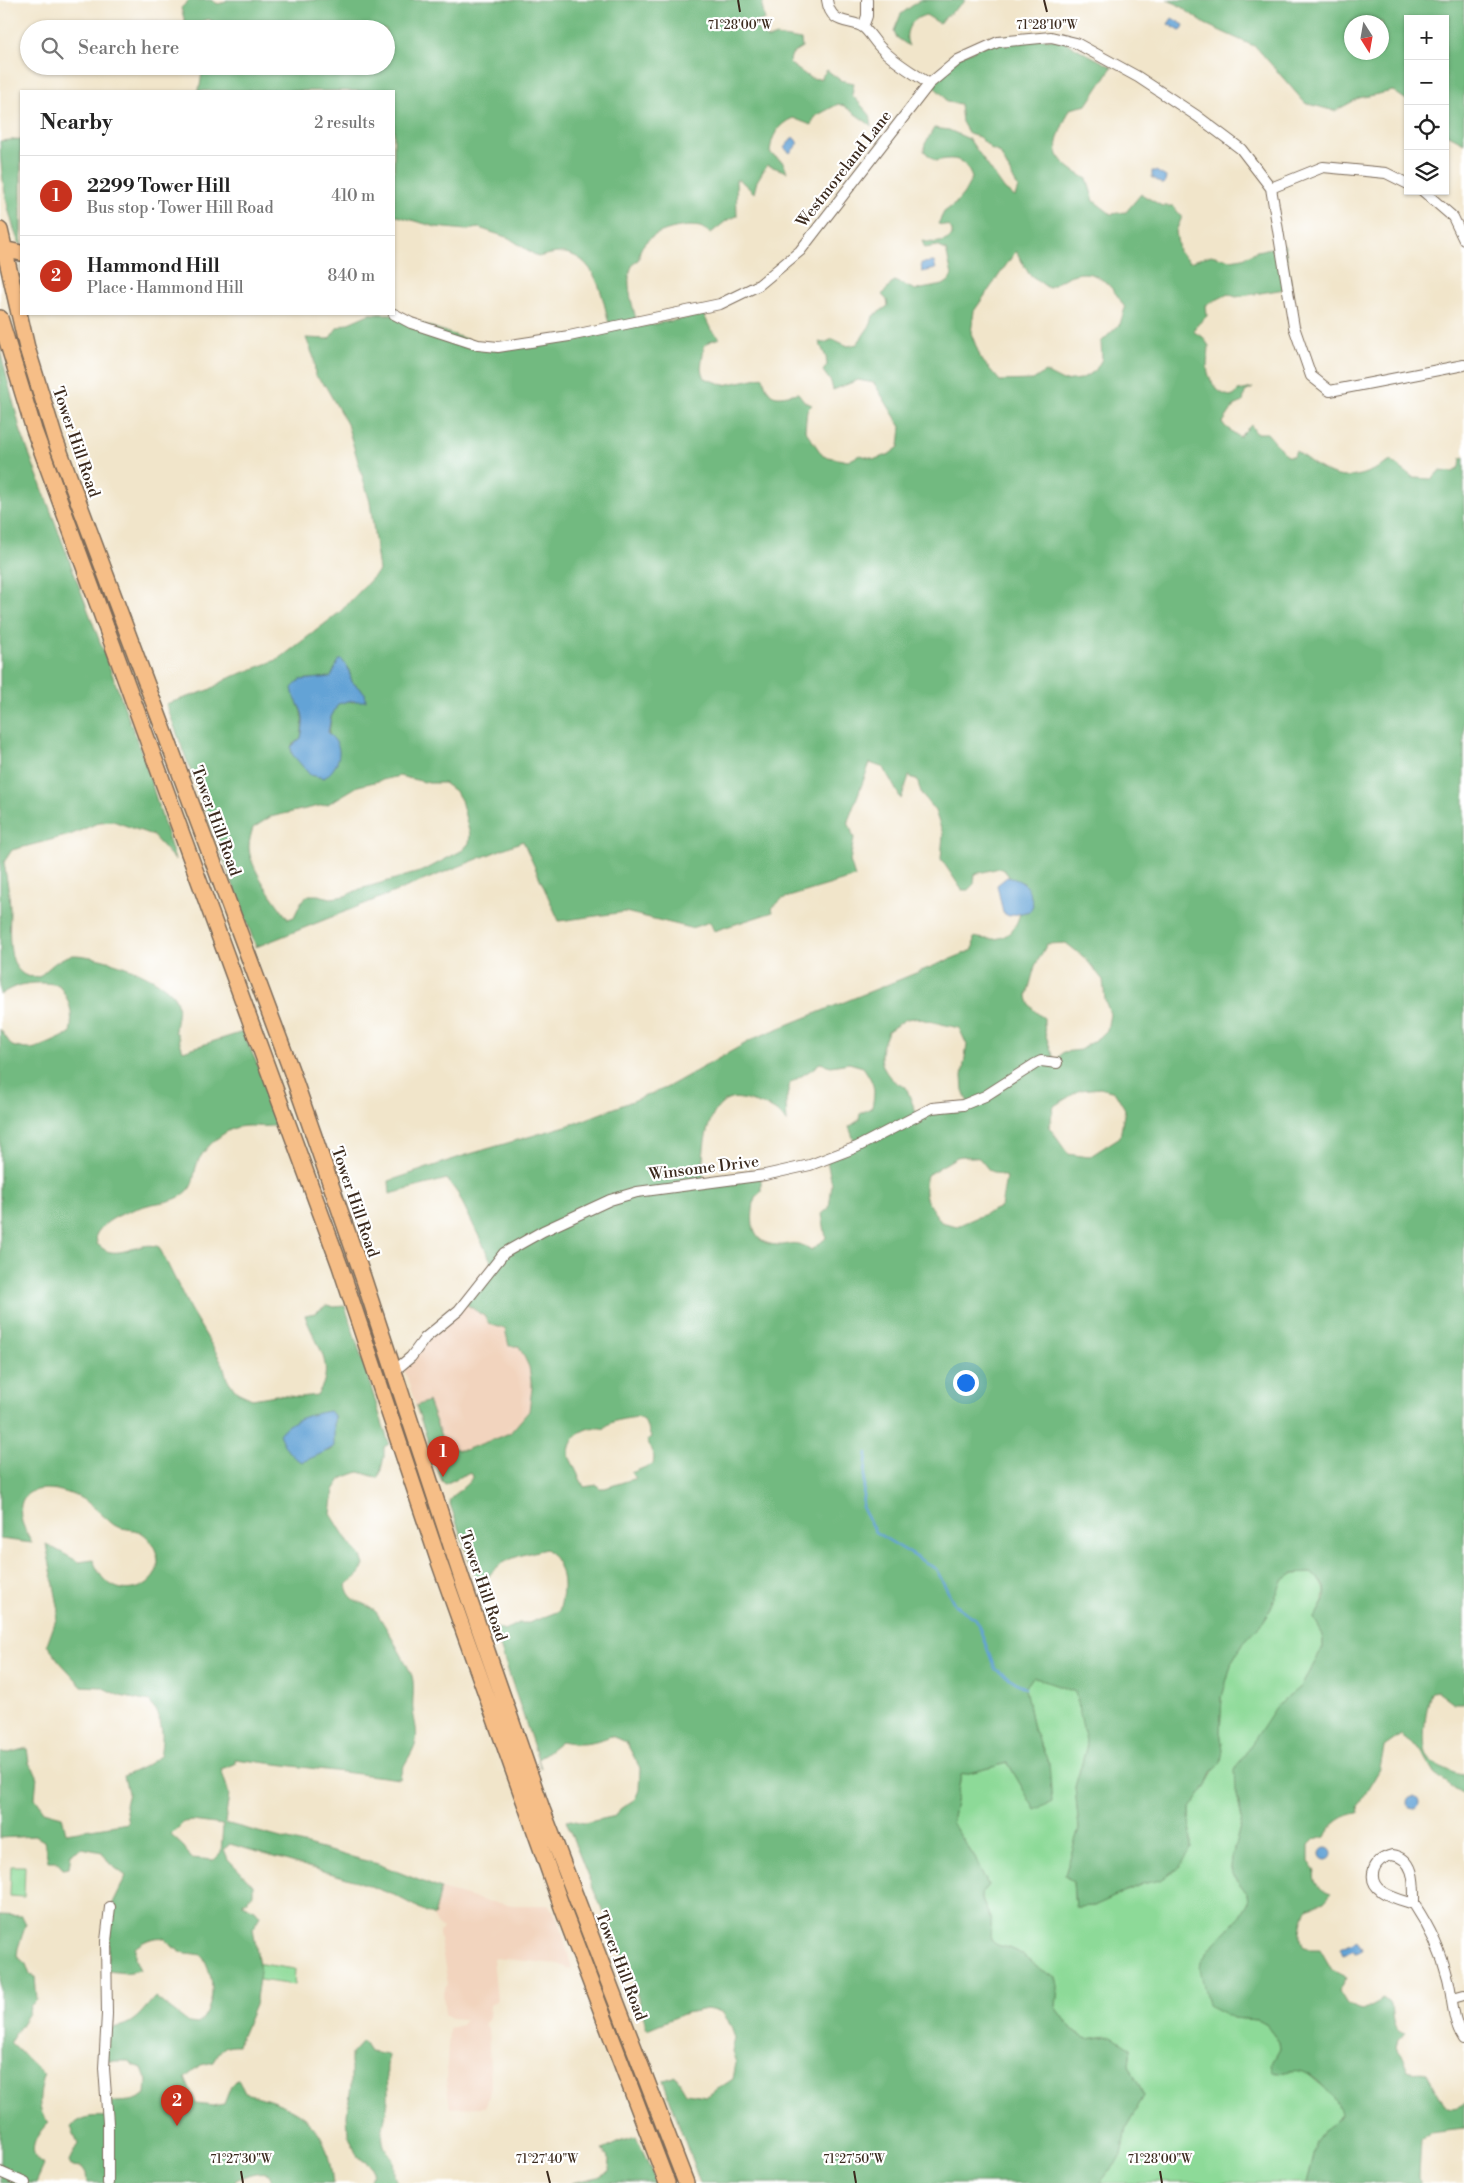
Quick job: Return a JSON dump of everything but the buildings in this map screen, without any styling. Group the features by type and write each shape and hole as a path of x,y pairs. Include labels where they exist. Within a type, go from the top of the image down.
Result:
{"highway":[{"name":"Tower Hill Road","path":"0,230 27,348 56,439 245,951 291,1070 394,1371 462,1579 542,1809 686,2183"},
{"path":"4,249 20,253"},
{"name":"Tower Hill Road","path":"0,318 34,430 340,1266 438,1559 503,1743 563,1910 667,2183"},
{"path":"503,1743 528,1786 609,2000 618,2006"}],"street":[{"path":"827,0 834,16 848,23 863,27 882,49 929,84"},
{"path":"863,27 867,16 867,0"},
{"name":"Westmoreland Lane","path":"395,315 411,324 478,345 498,347 569,336 720,304 759,285 800,251 929,84 958,60 998,42 1051,37 1076,43 1138,77 1197,116 1241,149 1271,188 1294,327 1311,376 1330,391 1464,365"},
{"path":"1271,188 1323,167 1386,173 1404,182"},
{"path":"1427,195 1452,217 1464,240"},
{"name":"Winsome Drive","path":"394,1371 411,1356 425,1338 459,1310 504,1253 543,1231 610,1200 636,1192 765,1175 810,1165 857,1147 932,1108 963,1105 976,1100 1004,1085 1041,1061 1057,1063"},
{"path":"1414,1904 1392,1897 1377,1886 1374,1881 1374,1870 1381,1860 1392,1855 1399,1856 1408,1863 1413,1882 1414,1904 1437,1942 1453,1998 1456,2025 1464,2039"},
{"path":"108,2183 108,2123 104,2068 107,2014 106,1941 110,1907"},
{"path":"1453,1998 1464,1996"},
{"path":"0,2172 24,2183"}],"shaded area":[{"path":"466,1304 485,1316 489,1324 505,1329 519,1346 529,1367 532,1388 529,1411 510,1433 458,1451 444,1444 428,1401 416,1406 403,1365"},
{"path":"441,1889 485,1901 514,1905 549,1905 559,1921 572,1968 570,1969 558,1964 493,1958 497,2000 490,2005 489,2019 484,2024 488,2028 491,2087 486,2107 450,2108 446,2079 449,2028 462,2025 465,2019 450,2018 445,2014 443,1992 448,1984 439,1933 443,1928 437,1924 433,1917"}],"green space":[{"path":"189,0 211,0 218,4 226,2 226,0 764,0 762,6 765,20 759,21 758,31 768,39 776,36 801,40 802,48 792,54 789,63 810,78 820,79 827,70 840,80 854,83 852,95 870,115 872,126 844,106 838,104 816,116 811,125 793,118 783,124 774,136 770,153 783,162 787,172 767,165 757,181 754,193 740,180 736,180 737,216 726,221 711,233 700,227 692,226 671,229 652,237 640,250 639,259 633,265 630,272 631,300 638,327 704,315 711,330 720,338 710,341 704,346 701,368 705,378 724,385 763,377 768,390 775,396 798,393 805,402 812,405 807,410 805,430 823,456 848,461 860,455 875,459 888,455 899,447 901,427 874,383 858,380 833,390 831,382 823,371 827,365 826,357 819,342 824,343 833,339 848,346 857,344 871,324 873,316 888,306 887,300 882,295 894,281 916,290 943,285 949,281 952,275 946,250 937,246 925,248 922,241 942,242 952,236 952,230 948,226 938,224 944,212 955,204 964,193 972,178 962,162 953,159 935,161 924,151 925,144 934,128 949,130 969,139 1005,190 1015,197 1018,188 1000,153 991,149 979,137 969,134 962,122 960,104 947,102 944,96 932,85 956,58 1007,36 1061,40 1112,67 1087,105 1070,109 1057,142 1059,157 1065,164 1087,179 1094,201 1111,214 1126,212 1141,194 1162,206 1173,206 1182,217 1176,231 1179,252 1190,262 1211,255 1230,260 1243,258 1257,251 1285,245 1291,288 1236,297 1228,294 1206,305 1207,316 1195,327 1194,332 1203,337 1209,346 1208,371 1215,387 1228,396 1234,396 1238,391 1253,388 1245,392 1243,402 1234,406 1222,424 1239,437 1251,425 1256,433 1267,433 1287,456 1293,456 1296,451 1321,469 1341,477 1363,474 1391,461 1414,478 1432,479 1439,471 1453,472 1460,467 1461,458 1464,457 1464,1703 1454,1703 1438,1691 1432,1692 1428,1705 1424,1742 1427,1755 1433,1762 1455,1773 1464,1775 1464,1795 1435,1774 1421,1750 1401,1735 1384,1747 1380,1769 1358,1806 1359,1813 1339,1820 1331,1827 1326,1836 1315,1839 1309,1845 1309,1862 1316,1870 1315,1874 1318,1885 1324,1891 1331,1894 1324,1902 1308,1907 1301,1932 1303,1946 1309,1949 1320,1949 1332,1970 1347,1977 1339,1991 1347,2004 1363,2010 1384,1999 1391,2005 1395,2026 1397,2030 1405,2034 1399,2039 1397,2046 1408,2071 1427,2073 1445,2106 1455,2108 1464,2103 1464,2129 1430,2133 1421,2138 1420,2183 1307,2183 1317,2143 1325,2129 1341,2115 1336,2102 1319,2082 1306,2073 1300,2071 1273,2072 1271,2065 1280,2049 1279,2042 1266,2025 1257,2020 1233,2018 1208,2005 1200,1969 1201,1962 1208,1951 1240,1916 1248,1902 1247,1893 1235,1878 1231,1869 1232,1857 1242,1819 1236,1790 1235,1769 1276,1707 1301,1687 1323,1648 1323,1635 1314,1619 1326,1597 1325,1587 1311,1573 1292,1574 1282,1581 1267,1617 1244,1642 1232,1661 1222,1697 1220,1731 1223,1750 1221,1763 1212,1771 1207,1785 1190,1808 1191,1849 1179,1868 1161,1880 1142,1884 1094,1906 1075,1907 1073,1882 1065,1875 1079,1828 1075,1787 1087,1745 1075,1692 1033,1677 1025,1688 1033,1729 1049,1763 1052,1802 1035,1810 1008,1763 961,1775 952,1823 975,1858 988,1885 981,1894 991,1922 990,1936 992,1941 997,1945 1019,1953 1056,1977 1058,1986 1056,2007 1075,2033 1087,2039 1112,2036 1131,2048 1129,2065 1144,2096 1126,2127 1121,2156 1100,2183 700,2183 663,2080 676,2076 686,2093 707,2096 733,2079 736,2063 732,2051 735,2039 731,2025 722,2012 706,2009 686,2013 647,2029 630,1971 591,1884 566,1821 571,1820 584,1823 616,1816 620,1809 635,1799 639,1790 640,1768 626,1742 611,1736 586,1743 561,1741 538,1759 541,1768 493,1626 504,1631 519,1623 529,1623 559,1611 563,1594 560,1570 557,1562 546,1549 506,1561 493,1571 481,1588 479,1588 449,1501 473,1476 470,1472 445,1484 442,1481 416,1406 428,1401 444,1444 458,1450 465,1450 510,1433 529,1411 532,1388 529,1367 519,1346 509,1346 505,1329 489,1324 484,1316 466,1304 493,1265 458,1194 447,1179 390,1194 389,1181 463,1156 576,1123 666,1088 755,1038 973,950 974,937 991,939 1004,936 1014,928 1020,913 1030,911 1024,883 1010,878 1005,871 999,868 975,874 974,884 968,890 962,890 941,859 943,834 935,811 922,795 917,780 909,776 901,799 884,768 870,763 848,821 854,838 850,861 855,877 782,899 772,908 773,912 714,931 710,922 691,928 625,912 559,921 523,841 256,947 166,704 209,690 227,679 279,659 340,612 379,571 370,502 347,424 326,387 315,375 314,358 306,338 329,339 337,328 367,315 395,314 498,350 576,339 611,331 602,296 593,273 577,257 562,253 538,257 509,238 479,228 466,230 436,227 395,215 395,90 198,90 202,75 395,75 395,20 184,20 181,8","holes":["1016,251 1029,274 1048,288 1075,274 1085,273 1093,275 1108,284 1125,308 1120,324 1101,342 1102,359 1095,371 1081,379 1063,381 1045,372 1033,380 1000,381 981,359 971,333 974,311","339,661 348,668 352,682 365,693 354,702 348,701 338,704 331,717 329,734 291,746 301,738 302,715 293,694 300,680 331,677","399,776 429,783 444,783 456,792 461,800 470,835 469,843 463,850 423,871 360,889 345,896 331,898 309,895 301,902 294,917 288,919 253,865 249,847 253,828 270,817 328,804 358,786","1066,943 1085,958 1103,980 1105,1000 1110,1014 1107,1030 1102,1035 1080,1050 1063,1052 1055,1062 1046,1035 1044,1018 1032,1008 1027,999 1035,966 1047,944","916,1018 959,1028 967,1045 962,1076 963,1090 968,1103 917,1115 906,1087 896,1083 888,1075 881,1060 881,1051 888,1031 906,1019","820,1063 831,1066 849,1063 863,1067 870,1077 874,1090 872,1107 860,1114 859,1120 849,1127 857,1148 827,1161 832,1184 829,1208 822,1214 826,1238 812,1250 795,1244 768,1244 756,1235 753,1222 755,1197 761,1192 761,1176 704,1182 703,1161 706,1135 710,1123 721,1104 732,1098 748,1100 773,1109 787,1123 786,1101 790,1083","1100,1088 1115,1092 1125,1109 1120,1137 1089,1157 1068,1154 1049,1127 1054,1106 1080,1090","957,1157 979,1158 989,1170 1006,1177 1001,1207 957,1226 941,1222 925,1196 927,1175","637,1417 644,1420 651,1437 647,1440 654,1457 653,1464 631,1473 636,1478 605,1488 600,1488 597,1485 584,1487 569,1456 569,1449 575,1438 585,1430 591,1428 604,1429 614,1421"]},
{"path":"920,0 966,0 939,23 926,15 916,19 908,31 907,41 909,46 896,37 894,31 901,14"},
{"path":"1167,0 1464,0 1464,143 1449,135 1449,15 1404,15 1404,98 1393,91 1359,98 1335,111 1305,103 1256,47 1205,24 1177,4"},
{"path":"20,139 20,246 6,196 1,168 0,141"},
{"path":"0,351 21,432 144,759 175,860 152,835 113,821 100,822 70,835 12,850 4,862 10,903 10,946 15,965 20,972 27,976 39,977 59,960 74,955 114,963 144,975 168,990 175,998 178,1011 175,1032 183,1051 243,1032 268,1089 280,1124 274,1126 238,1127 222,1135 207,1148 199,1159 192,1184 188,1191 176,1199 141,1207 112,1219 96,1235 97,1244 113,1252 153,1245 159,1247 190,1309 223,1364 227,1379 237,1392 252,1399 276,1395 300,1397 317,1395 324,1381 325,1364 323,1355 305,1315 315,1313 327,1305 334,1307 345,1306 389,1444 384,1447 384,1457 379,1478 359,1472 342,1478 334,1490 331,1514 349,1543 361,1556 364,1565 360,1574 346,1585 348,1591 354,1599 376,1612 412,1676 413,1710 417,1733 416,1741 402,1769 400,1779 235,1759 235,1764 221,1769 229,1794 225,1823 378,1864 441,1889 434,1916 394,1895 357,1881 230,1844 224,1849 228,1859 253,1885 253,1894 242,1904 255,1910 260,1916 253,1928 260,1972 255,2005 238,2045 226,2047 220,2051 214,2062 201,2065 185,2078 196,2104 213,2106 224,2104 231,2086 238,2079 245,2093 270,2100 304,2117 320,2136 326,2149 333,2183 273,2183 269,2174 261,2173 244,2176 236,2180 235,2183 87,2183 86,2173 82,2167 71,2166 69,2162 78,2143 71,2127 75,2123 88,2118 107,2117 108,2103 133,2100 146,2094 147,2081 142,2068 132,2065 129,2061 106,2061 108,2028 124,2025 135,2019 155,1997 189,2023 198,2024 208,2008 212,1991 210,1972 202,1955 179,1952 165,1938 149,1940 135,1948 135,1959 140,1970 126,1973 107,1971 112,1905 126,1876 110,1864 102,1852 82,1848 71,1854 69,1868 63,1869 56,1861 48,1861 44,1841 35,1836 0,1838 0,1752 5,1754 27,1748 29,1763 37,1775 35,1798 44,1811 62,1816 66,1833 128,1823 125,1805 128,1793 124,1776 160,1756 162,1734 158,1715 150,1702 120,1696 101,1687 82,1686 47,1645 59,1611 46,1544 79,1562 93,1560 100,1574 107,1582 117,1588 133,1589 147,1583 153,1578 156,1571 157,1556 155,1548 149,1539 138,1531 114,1525 77,1496 52,1489 42,1489 27,1495 22,1501 20,1510 23,1525 32,1543 0,1539 0,1029 12,1046 32,1049 70,1033 72,1019 66,996 59,985 44,983 21,985 0,995","holes":["334,1416 331,1450 319,1453 303,1462","192,1821 223,1825 221,1853 214,1860 191,1858 184,1847 171,1835 184,1822"]},
{"path":"1311,1573 1325,1589 1324,1599 1314,1619 1323,1635 1323,1648 1301,1687 1276,1707 1236,1790 1242,1819 1232,1857 1231,1869 1235,1878 1247,1893 1248,1902 1240,1916 1208,1951 1233,2018 1257,2020 1266,2025 1279,2042 1280,2049 1271,2065 1278,2073 1299,2070 1308,2074 1332,2094 1340,2106 1341,2114 1325,2130 1317,2143 1307,2183 1100,2183 1121,2156 1126,2127 1144,2096 1129,2065 1131,2048 1107,2036 1087,2039 1075,2033 1056,2007 1058,1986 1056,1977 1019,1953 997,1945 992,1941 990,1936 991,1922 981,1893 988,1885 975,1858 952,1823 961,1775 1008,1763 1035,1809 1049,1763 1033,1729 1025,1688 1033,1677 1076,1692 1087,1745 1075,1787 1079,1828 1065,1875 1073,1882 1075,1907 1094,1906 1142,1884 1161,1879 1191,1849 1190,1808 1207,1785 1223,1750 1220,1731 1222,1697 1232,1661 1244,1642 1267,1617 1282,1581 1292,1574"},
{"path":"11,1866 25,1866 24,1897 10,1896"},
{"path":"0,1915 22,1916 26,1924 17,1956 26,1964 30,1975 35,1977 37,2000 30,2006 29,2013 10,2042 44,2075 40,2094 40,2106 41,2112 49,2122 40,2132 34,2144 35,2156 44,2165 36,2183 0,2183"},
{"path":"255,1963 295,1969 294,1985 253,1979"},
{"path":"363,2041 370,2052 389,2055 387,2066 388,2104 383,2142 393,2161 394,2175 398,2183 369,2183 373,2172 372,2167 357,2156 348,2134 347,2114 351,2086 351,2054"},
{"path":"636,2137 657,2183 572,2183 598,2177 609,2171 610,2159 602,2150"}],"water":[{"path":"1172,18 1184,25 1182,30 1180,31 1168,24"},
{"path":"793,137 799,143 790,153 784,148"},
{"path":"1152,171 1156,171 1166,177 1165,183 1162,184 1152,177"},
{"path":"934,262 936,269 922,272 921,263"},
{"path":"339,660 342,660 348,668 352,682 365,693 366,701 348,701 338,704 331,717 328,733 338,747 339,757 335,767 324,778 310,775 292,754 291,747 301,738 303,715 292,688 300,680 331,677"},
{"path":"1007,877 1019,881 1026,886 1033,905 1030,911 1009,916 1003,913 997,885"},
{"path":"329,1411 334,1415 334,1446 303,1462 294,1458 285,1447 279,1434 295,1421"},
{"path":"1413,1797 1419,1803 1413,1809 1407,1803"},
{"path":"1326,1848 1332,1854 1326,1860 1320,1854"},
{"path":"1357,1940 1362,1949 1360,1952 1355,1953 1353,1950 1344,1955 1341,1948"}],"waterway":[{"path":"867,1453 862,1507 875,1532 936,1569 955,1605 976,1619 995,1669 1025,1688"}],"place":[{"name":"2299 Tower Hill","path":"443,1477"},
{"name":"Hammond Hill","path":"177,2126"}]}
